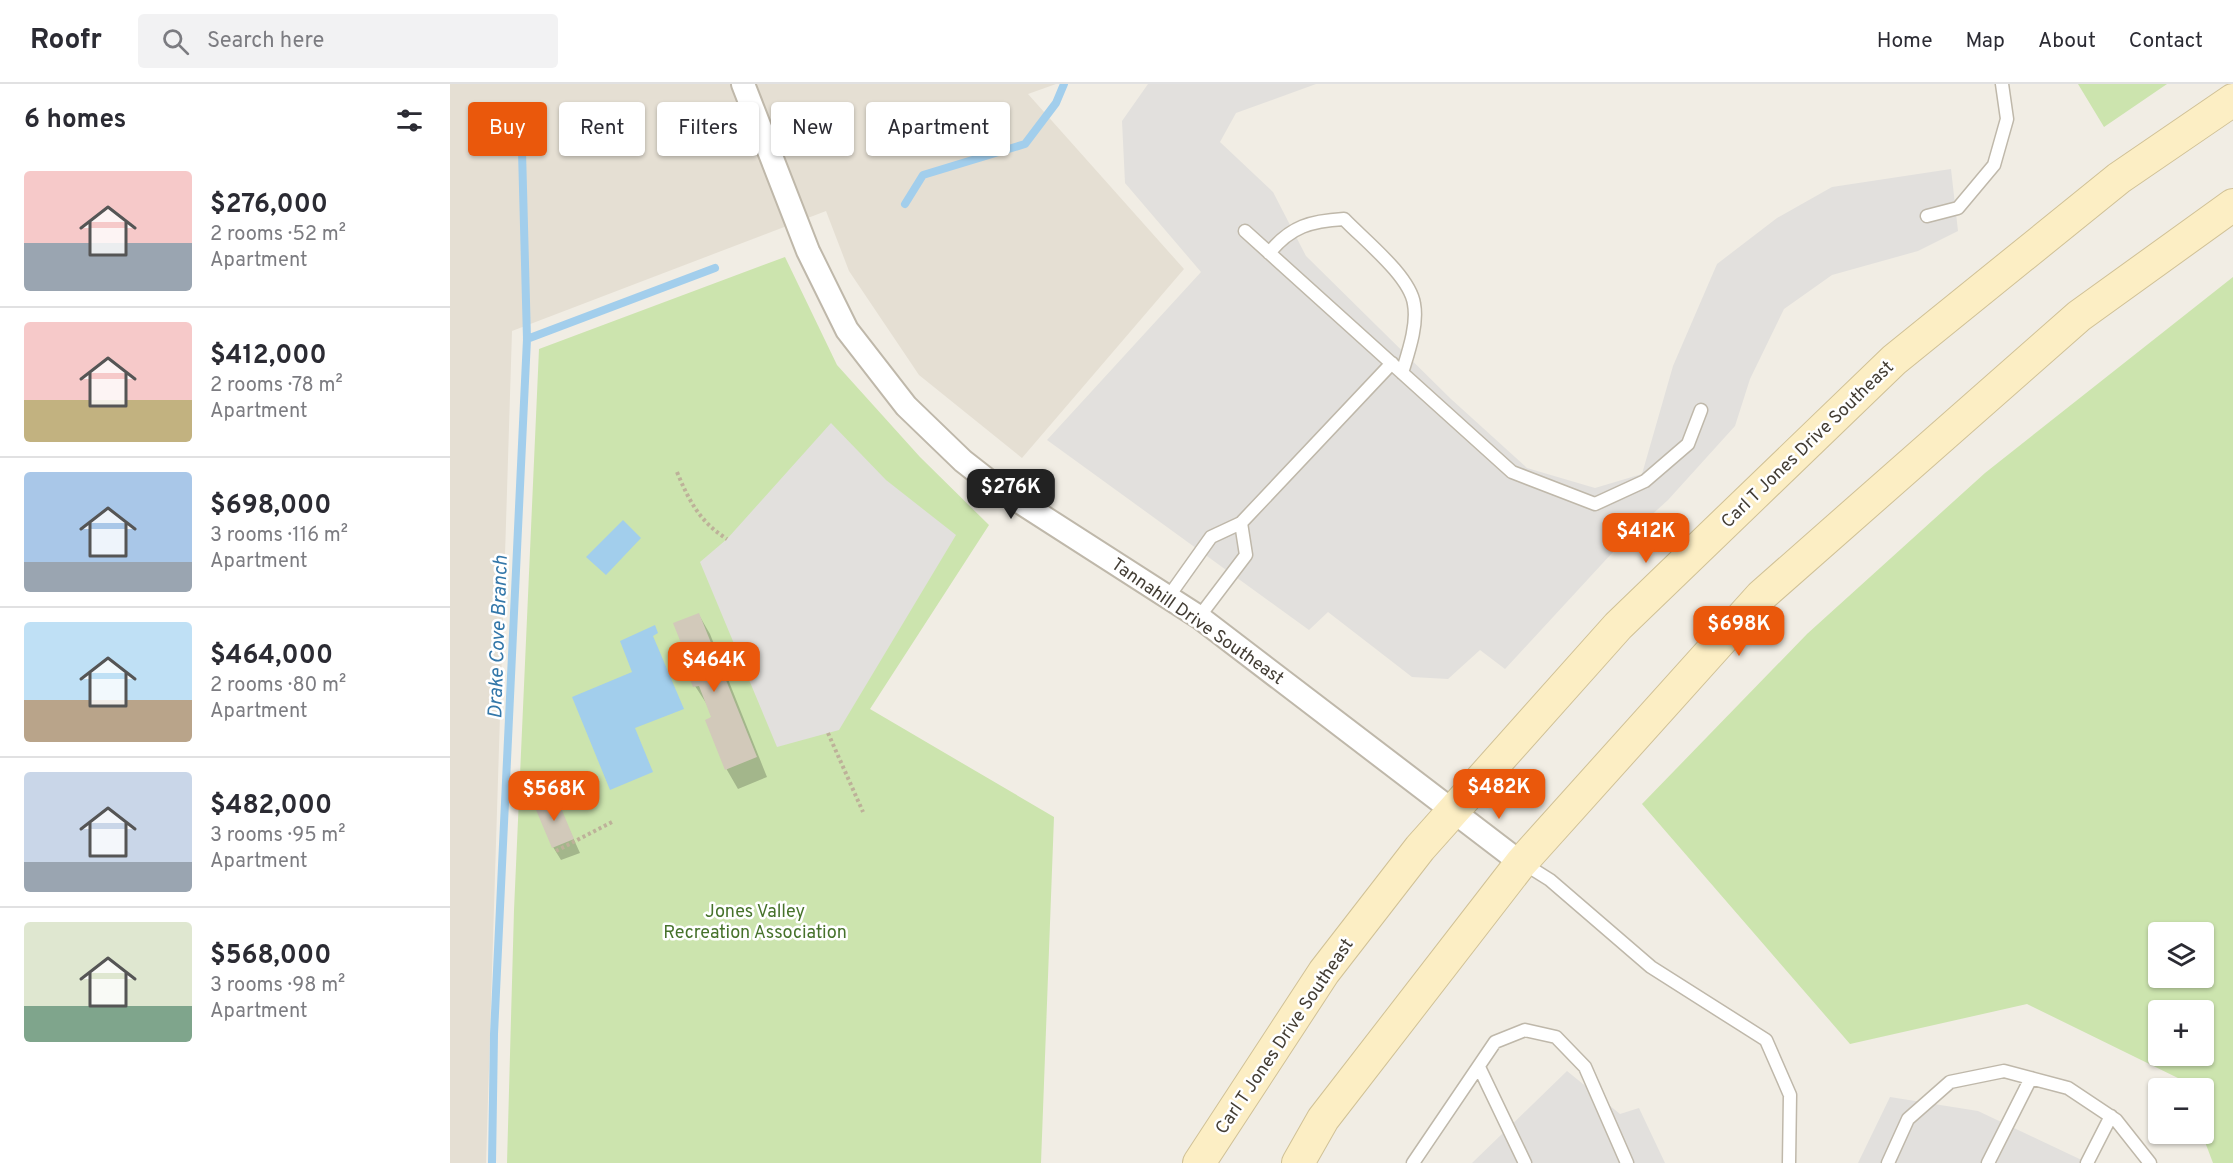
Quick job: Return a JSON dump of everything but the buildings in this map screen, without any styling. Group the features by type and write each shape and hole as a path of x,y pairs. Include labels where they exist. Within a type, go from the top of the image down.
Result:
{"main road":[{"name":"Carl T Jones Drive Southeast","path":"1199,1163 1324,972 1452,809 1618,626 1894,360 2119,178 2233,100"},
{"path":"1298,1163 1323,1119 1521,863 1761,596 2079,316 2233,205"}],"street":[{"name":"Tannahill Drive Southeast","path":"743,84 808,252 847,330 906,406 963,460 995,486 1199,617 1521,863"}],"lane":[{"path":"1927,216 1958,208 1994,165 2007,119 2002,84"},
{"path":"1269,253 1282,237 1313,221 1344,219 1406,284 1415,305 1411,338 1402,373"},
{"path":"1245,231 1512,472 1595,504 1645,481 1688,444 1701,410"},
{"path":"1169,596 1211,537 1241,523 1392,363"},
{"path":"1199,617 1246,555 1241,523"},
{"path":"1521,863 1550,879 1651,967 1766,1040 1790,1095 1789,1163"},
{"path":"1417,1161 1495,1042 1525,1030 1556,1037 1585,1067 1627,1163"},
{"path":"1479,1067 1525,1163"},
{"path":"1887,1163 1908,1119 1950,1082 2004,1071 2068,1088 2111,1116 2150,1163"},
{"path":"1988,1163 2031,1078"},
{"path":"2087,1163 2111,1116"}],"path":[{"path":"676,472 687,495 708,527 727,539"},
{"path":"719,661 737,652"},
{"path":"828,733 863,812"},
{"path":"556,851 612,822"}],"shaded area":[{"path":"450,84 1056,84 1028,94 1184,269 1022,458 919,375 849,271 826,211 512,331 486,1163 450,1163"},
{"path":"1148,84 1316,84 1236,113 1220,142 1273,192 1306,256 1451,399 1527,468 1595,488 1642,474 1673,366 1717,264 1777,218 1832,187 1951,169 1958,231 1918,251 1832,275 1784,309 1750,379 1735,426 1668,500 1625,539 1505,669 1480,650 1448,679 1412,677 1328,612 1309,630 1047,440 1201,272 1125,183 1122,121"},
{"path":"831,423 886,480 956,535 839,730 777,747 700,562 727,539"},
{"path":"1567,1071 1620,1114 1639,1108 1665,1163 1472,1163"},
{"path":"1890,1097 1978,1111 2088,1163 1858,1163"}],"green space":[{"path":"2078,84 2167,84 2104,127"},
{"name":"Jones Valley Recreation Association","path":"785,257 837,365 920,457 989,525 870,709 1054,817 1041,1163 507,1163 514,910 539,349"},
{"path":"2233,277 2233,1163 2213,1163 2206,1144 2214,1144 2214,1078 2178,1078 2153,1066 2214,1066 2214,1000 2148,1000 2148,1063 2027,1004 1850,1044 1642,804 1807,634 1985,473"}],"water":[{"path":"623,520 641,538 606,575 586,557"},
{"path":"655,625 658,633 653,636 684,709 635,728 653,772 610,790 572,697 632,672 620,641"}],"waterway":[{"path":"905,204 923,175 1025,144 1056,103 1064,84"},
{"name":"Drake Cove Branch","path":"492,1163 494,1034 527,339 522,156"},
{"path":"527,339 715,268"}]}
